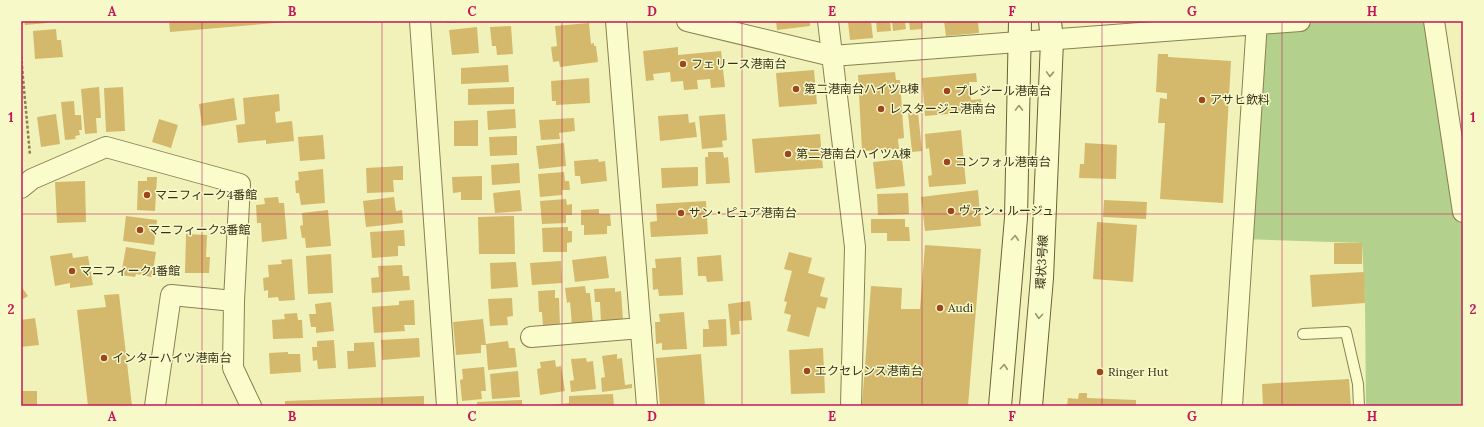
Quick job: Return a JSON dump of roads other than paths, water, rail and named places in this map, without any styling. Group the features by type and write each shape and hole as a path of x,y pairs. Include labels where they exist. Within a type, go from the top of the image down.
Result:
{"street":[{"path":"420,21 447,406"},
{"path":"616,21 647,406"},
{"path":"687,21 832,56 1020,32 1300,21"},
{"path":"828,21 855,247 851,406"},
{"path":"1434,21 1463,212"},
{"path":"1232,406 1258,22"},
{"name":"環状3号線","path":"1031,406 1042,278 1051,31"},
{"path":"1000,406 1016,218 1020,32"},
{"path":"27,183 106,147 240,184 234,301 233,368 251,406"},
{"path":"155,406 172,295 234,301"},
{"path":"531,337 641,328"}],"lane":[{"path":"1303,334 1346,332 1358,384 1359,406"}],"place":[{"name":"フェリース港南台","path":"683,64"},
{"name":"第二港南台ハイツB棟","path":"796,89"},
{"name":"プレジール港南台","path":"947,91"},
{"name":"アサヒ飲料","path":"1202,100"},
{"name":"レスタージュ港南台","path":"881,109"},
{"name":"第二港南台ハイツA棟","path":"788,154"},
{"name":"コンフォル港南台","path":"947,162"},
{"name":"マニフィーク4番館","path":"147,195"},
{"name":"ヴァン・ルージュ","path":"951,211"},
{"name":"サン・ピュア港南台","path":"681,213"},
{"name":"マニフィーク3番館","path":"140,230"},
{"name":"マニフィーク1番館","path":"72,271"},
{"name":"Audi","path":"940,308"},
{"name":"インターハイツ港南台","path":"104,358"},
{"name":"エクセレンス港南台","path":"807,371"},
{"name":"Ringer Hut","path":"1100,372"}]}
